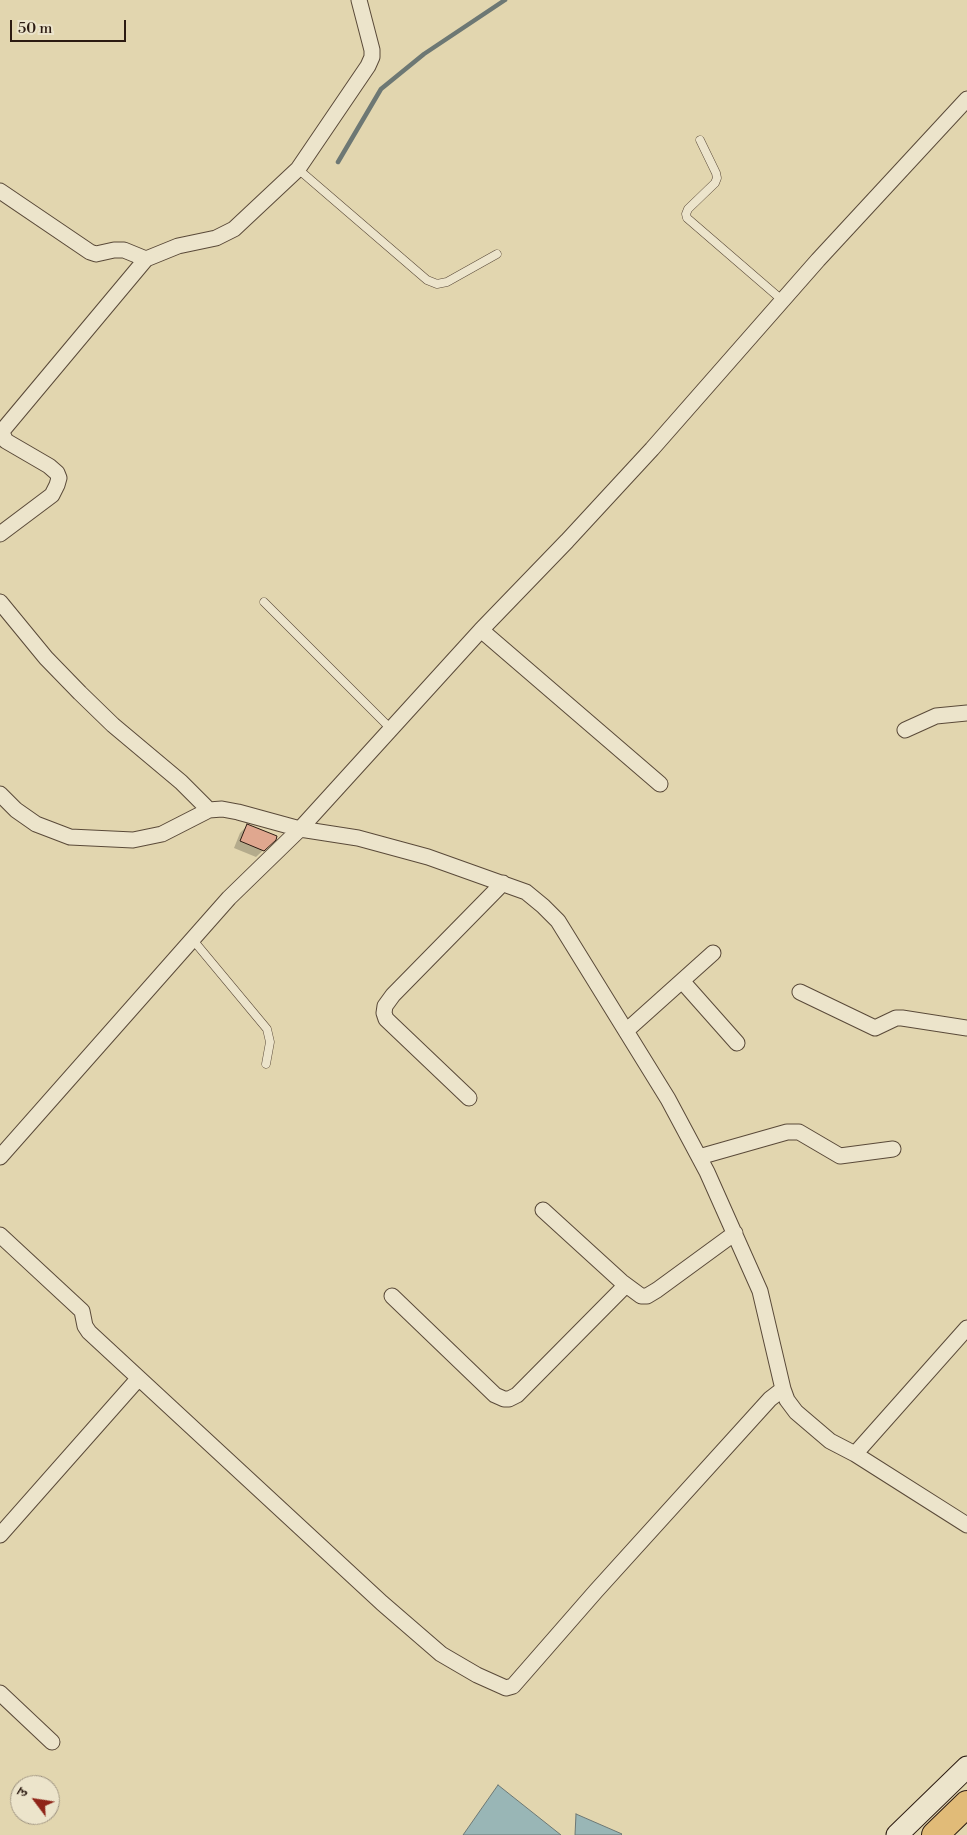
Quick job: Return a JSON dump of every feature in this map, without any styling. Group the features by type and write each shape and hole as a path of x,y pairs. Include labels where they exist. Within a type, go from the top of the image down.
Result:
{"highway":[{"path":"934,1835 967,1804"}],"street":[{"path":"0,534 52,495 59,478 57,473 49,466 6,440 3,436 4,430 146,259 178,246 216,238 234,228 298,169 372,58 372,50 359,0"},
{"path":"0,1157 230,898 300,829 481,630 574,534 782,300 967,99"},
{"path":"0,191 90,252 96,254 124,250 146,259"},
{"path":"0,602 46,658 80,693 113,725 182,782 209,810"},
{"path":"481,630 660,784"},
{"path":"905,730 936,716 967,713"},
{"path":"0,795 16,810 36,824 70,837 133,840 162,834 209,810 222,809 300,829 326,832 376,843 428,857 526,892 558,921 668,1099 699,1157 760,1291 787,1400 796,1412 830,1441 855,1454 967,1525"},
{"path":"469,1098 386,1019 384,1013 385,1006 393,995 503,883"},
{"path":"626,1031 713,954"},
{"path":"682,981 737,1043"},
{"path":"800,992 875,1028 896,1018 967,1028"},
{"path":"699,1157 787,1132 804,1134 840,1156 893,1149"},
{"path":"543,1210 626,1285 637,1294 647,1296 735,1233"},
{"path":"0,1235 82,1311 86,1329 382,1603 441,1654 477,1675 506,1688 513,1686 596,1591 770,1399 783,1389"},
{"path":"392,1296 496,1394 504,1399 509,1399 517,1395 626,1285"},
{"path":"855,1454 967,1328"},
{"path":"0,1536 138,1379"},
{"path":"0,1693 52,1742"},
{"path":"897,1835 967,1768"}],"lane":[{"path":"700,140 717,178 715,183 688,209 687,218 782,300"},
{"path":"298,169 426,280 437,284 448,282 497,254"},
{"path":"264,602 391,729"},
{"path":"193,940 267,1029 270,1042 266,1064"}],"water":[{"path":"498,1785 561,1835 463,1835"},
{"path":"576,1814 622,1834 575,1835"}],"building":[{"path":"247,824 277,836 276,840 264,851 240,841"}],"waterway":[{"path":"338,162 381,89 424,54 505,0"}]}
